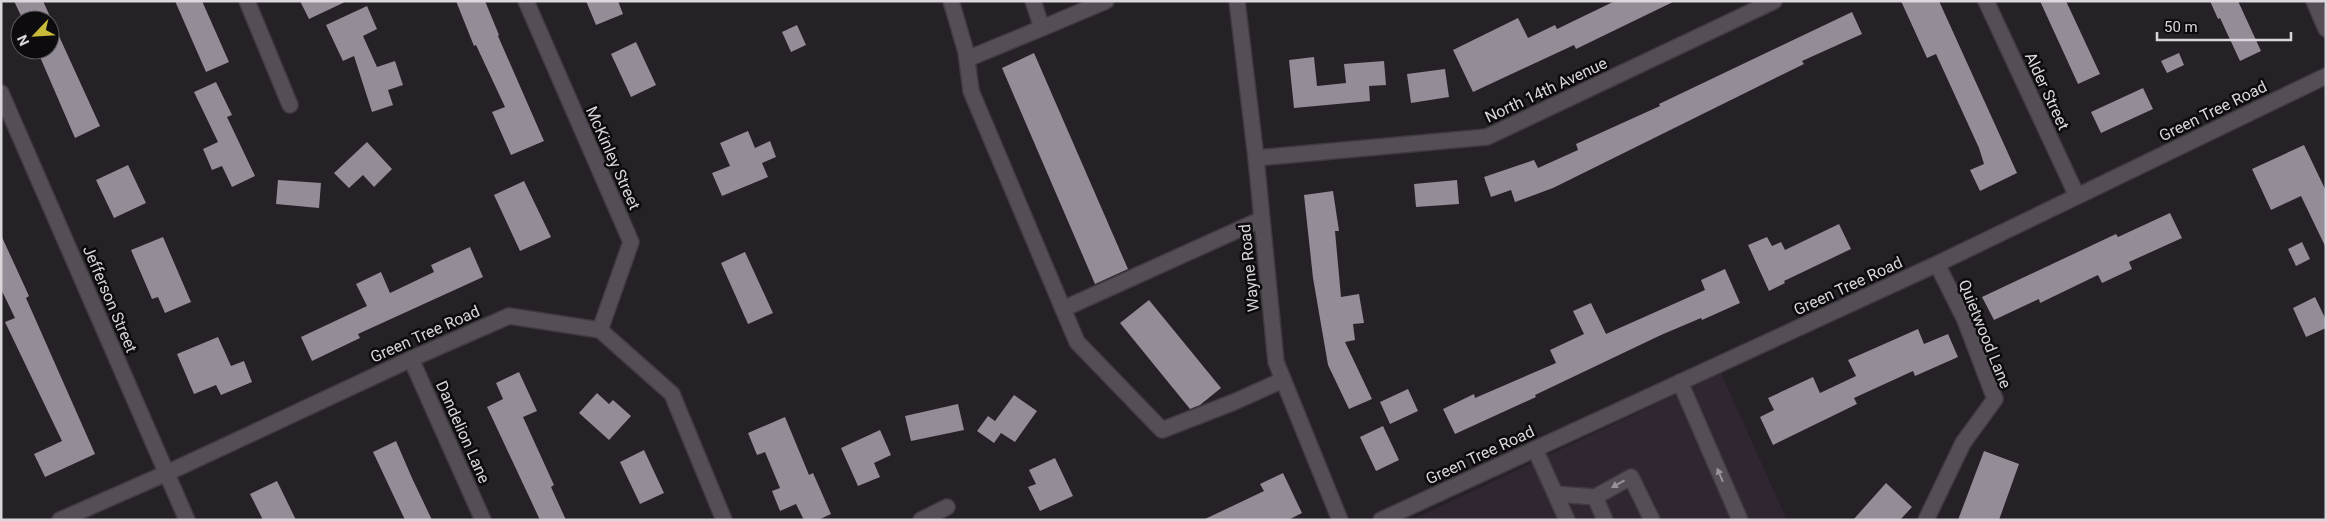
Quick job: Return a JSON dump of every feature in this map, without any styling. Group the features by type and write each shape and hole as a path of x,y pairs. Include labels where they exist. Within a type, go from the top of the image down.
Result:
{"street":[{"path":"247,1 290,105"},
{"name":"McKinley Street","path":"526,1 631,242 600,330"},
{"path":"951,1 967,59 972,91 1077,342 1162,430 1234,402 1283,380"},
{"path":"1033,1 1042,28"},
{"path":"967,59 1106,1"},
{"name":"Wayne Road","path":"1236,1 1256,158 1276,362 1340,520"},
{"name":"North 14th Avenue","path":"1256,158 1487,137 1774,1"},
{"name":"Alder Street","path":"1986,1 2076,196"},
{"path":"2314,1 2326,29"},
{"name":"Green Tree Road","path":"1381,520 1937,264 2326,76"},
{"name":"Jefferson Street","path":"1,93 187,520"},
{"path":"1063,309 1262,219"},
{"name":"Quietwood Lane","path":"1926,520 1963,443 1995,398 1964,320 1937,264"},
{"name":"Green Tree Road","path":"60,520 509,316 600,330"},
{"path":"600,330 672,394 724,520"},
{"name":"Dandelion Lane","path":"411,359 483,520"},
{"path":"1680,382 1740,520"},
{"path":"1535,449 1567,520"},
{"path":"1556,494 1594,497 1631,477 1652,520"},
{"path":"1594,497 1605,520"},
{"path":"920,520 947,507"}],"shaded area":[{"path":"1721,373 1787,520 1412,520"}],"building":[{"path":"14,1 43,1 47,10 18,10"},
{"path":"175,1 202,1 229,62 206,72"},
{"path":"300,1 347,1 309,19"},
{"path":"456,1 485,1 498,36 544,141 511,155 492,112 505,107 476,45 474,46"},
{"path":"586,1 618,1 623,14 596,25"},
{"path":"1615,1 1675,1 1576,49 1574,45 1473,92 1453,50 1518,18 1528,38 1555,25 1557,29"},
{"path":"1901,1 1939,1 2017,173 1980,191 1970,170 1984,164 1979,148 1936,54 1927,58"},
{"path":"2040,1 2066,1 2100,74 2078,84"},
{"path":"2210,1 2238,1 2261,51 2240,61"},
{"path":"367,6 377,29 363,36 377,67 395,61 403,85 388,90 393,105 372,112 354,56 343,61 326,25"},
{"path":"1852,12 1862,34 1802,61 1804,64 1553,188 1515,202 1511,190 1491,197 1484,177 1534,160 1538,168 1578,150 1576,144 1660,106 1659,104"},
{"path":"797,25 806,45 791,52 782,32"},
{"path":"60,38 100,126 75,138 41,60 60,60"},
{"path":"636,42 656,85 631,97 611,54"},
{"path":"1034,53 1128,269 1095,284 1002,68"},
{"path":"2179,53 2184,65 2167,73 2161,61"},
{"path":"1314,57 1317,86 1346,83 1344,64 1384,61 1386,85 1369,86 1370,101 1294,108 1289,60"},
{"path":"1445,69 1449,97 1411,103 1407,74"},
{"path":"216,82 232,115 227,117 255,176 232,187 222,166 212,170 203,149 218,142 194,92"},
{"path":"2143,88 2153,109 2101,133 2091,112"},
{"path":"748,131 755,148 770,141 776,157 762,163 768,177 722,196 712,173 730,166 720,143"},
{"path":"367,142 392,169 374,187 363,175 349,188 334,173"},
{"path":"2304,145 2326,191 2326,248 2301,196 2271,210 2252,169"},
{"path":"128,165 146,203 114,218 96,180"},
{"path":"278,180 321,183 319,208 276,204"},
{"path":"1457,180 1459,204 1416,207 1414,184"},
{"path":"524,181 551,237 520,251 494,195"},
{"path":"1333,191 1339,231 1335,231 1341,297 1359,294 1364,323 1353,324 1355,340 1345,342 1372,399 1349,409 1328,365 1313,278 1304,195"},
{"path":"2170,213 2182,238 2129,262 2132,269 2102,283 2098,275 2040,303 2039,299 1994,320 1982,297 2116,234 2118,237"},
{"path":"1839,224 1851,249 1784,281 1785,283 1769,291 1748,245 1767,237 1772,246 1781,242 1785,250"},
{"path":"1,235 29,296 26,298 95,454 45,477 34,454 62,441 5,322 15,318 1,289"},
{"path":"163,237 191,302 165,313 158,297 152,299 131,250"},
{"path":"2302,242 2310,259 2296,266 2288,249"},
{"path":"470,247 483,277 358,334 360,338 312,361 301,337 367,306 356,284 381,272 390,293 434,272 431,265"},
{"path":"745,252 773,313 748,324 721,263"},
{"path":"1725,269 1740,303 1661,335 1535,395 1536,397 1455,434 1443,409 1474,394 1475,398 1556,363 1550,350 1584,334 1573,311 1591,303 1606,334 1705,290 1701,280"},
{"path":"2315,297 2326,320 2326,328 2306,337 2293,308"},
{"path":"1149,300 1221,388 1200,405 1190,409 1120,323"},
{"path":"1918,329 1924,344 1948,334 1958,357 1915,376 1913,371 1854,398 1857,404 1773,445 1760,417 1774,410 1768,398 1813,377 1820,393 1856,376 1848,360"},
{"path":"218,337 231,366 244,361 252,382 221,395 216,385 194,394 177,354"},
{"path":"519,372 537,411 523,417 554,485 551,487 566,520 540,520 487,407 503,399 496,383"},
{"path":"1408,389 1418,411 1390,424 1380,402"},
{"path":"597,393 609,404 613,400 631,416 609,440 579,413"},
{"path":"1014,395 1037,411 1015,442 1001,433 994,443 977,431 988,416 995,421"},
{"path":"958,404 964,430 911,441 905,416"},
{"path":"785,417 809,475 813,473 831,514 818,520 804,520 796,504 780,511 772,491 780,488 765,452 757,455 748,433"},
{"path":"1383,426 1399,460 1376,471 1360,437"},
{"path":"880,430 891,455 874,463 880,477 858,486 841,448"},
{"path":"396,441 432,520 405,520 373,452"},
{"path":"644,450 664,493 640,504 620,462"},
{"path":"1984,451 2019,464 1999,520 1958,520"},
{"path":"1055,458 1073,496 1040,511 1028,487 1036,484 1029,470"},
{"path":"1283,473 1302,513 1288,520 1203,520 1264,491 1260,484"},
{"path":"277,481 296,520 263,520 250,494"},
{"path":"1886,483 1912,507 1900,520 1853,520"}]}
